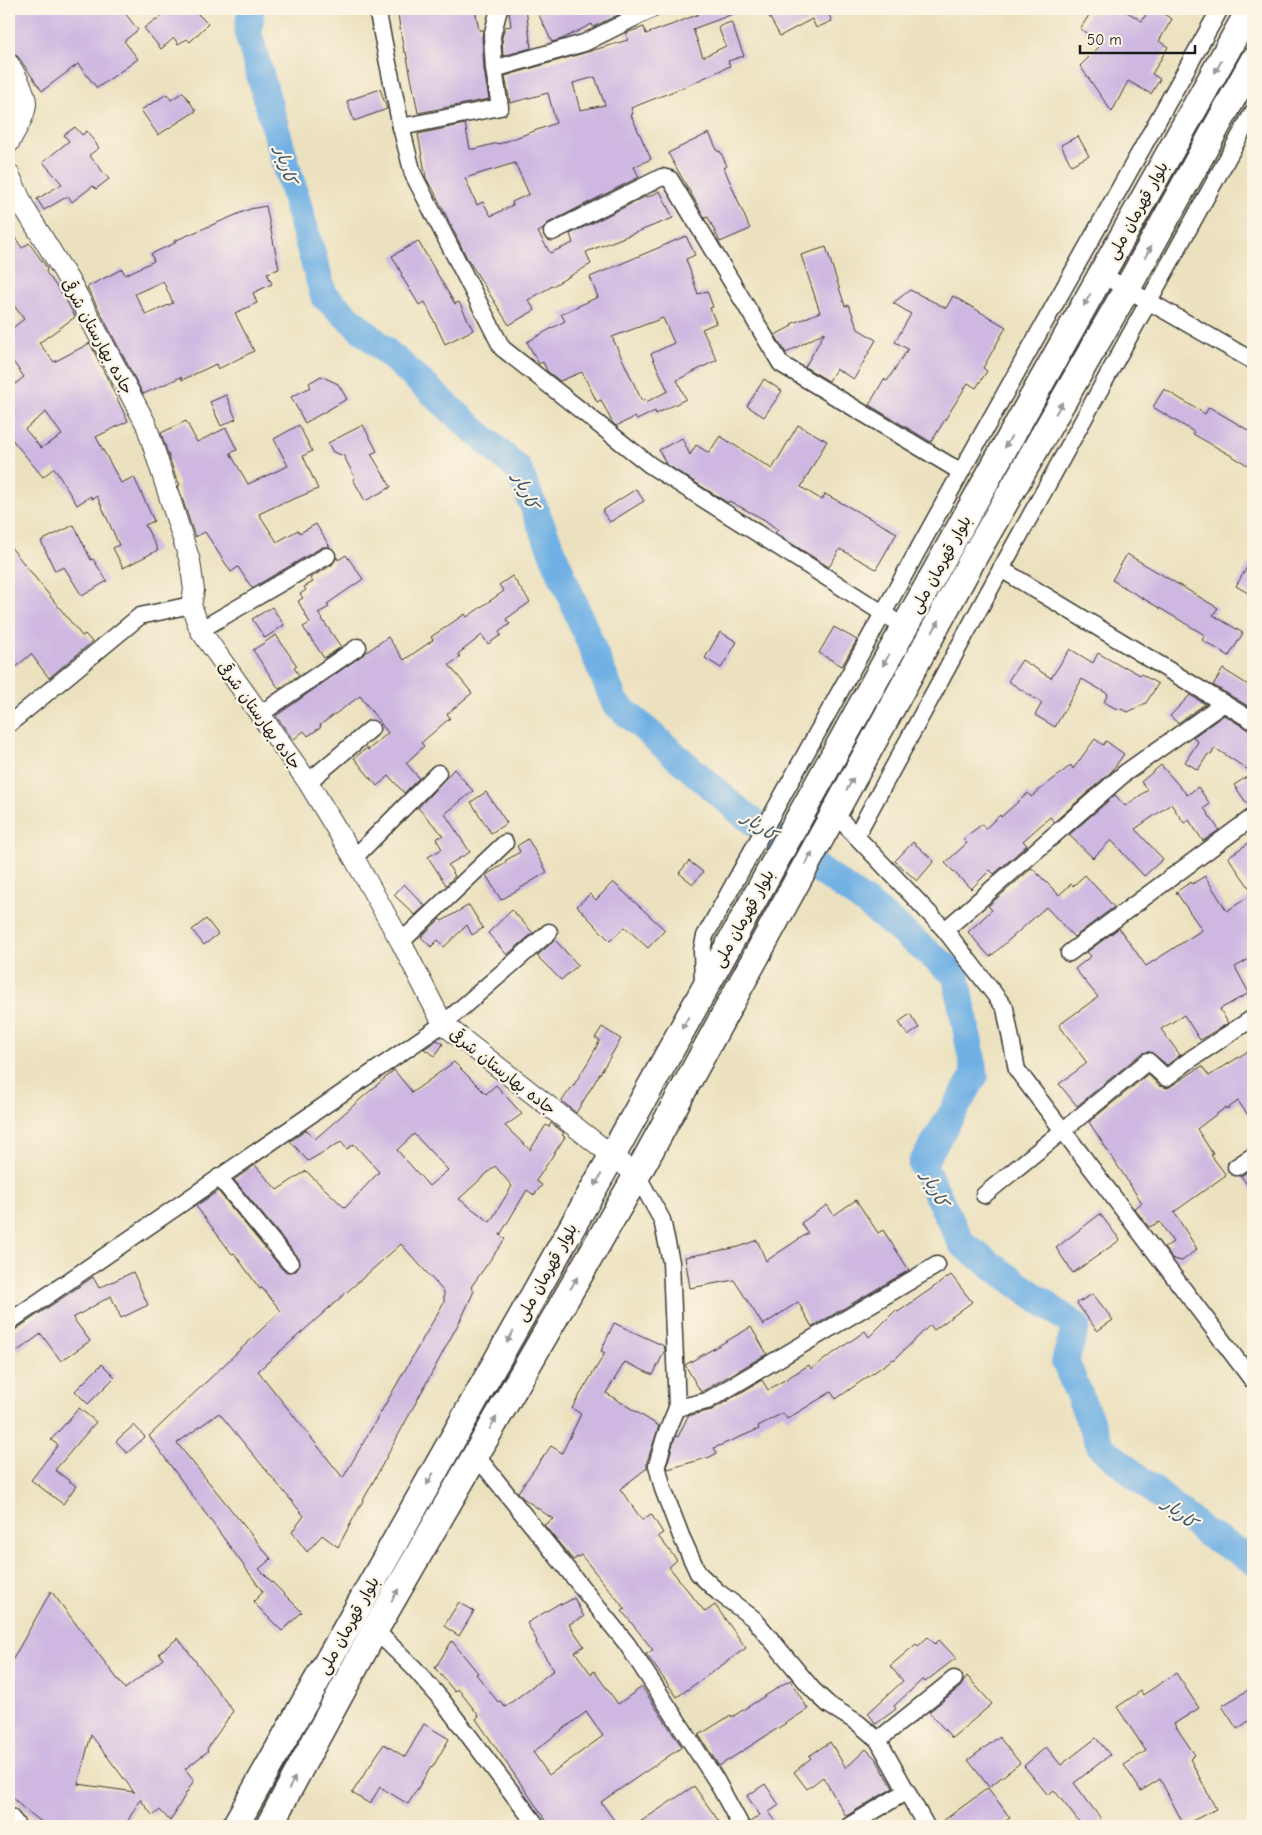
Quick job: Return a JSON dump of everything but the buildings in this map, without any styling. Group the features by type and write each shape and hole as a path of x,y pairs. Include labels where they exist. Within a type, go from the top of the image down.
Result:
{"highway":[{"name":"بلوار قهرمان ملی","path":"235,1826 612,1156 703,990 758,867 808,802 1250,9"},
{"name":"بلوار قهرمان ملی","path":"269,1826 375,1630 637,1175 974,555 1137,296 1253,61"}],"main road":[{"path":"9,1820 14,1826"}],"street":[{"path":"377,9 412,174 502,348 650,465 905,626"},
{"path":"401,127 500,107 494,69 492,36 499,9"},
{"path":"494,69 584,43 652,9"},
{"path":"758,867 777,807 961,472 1220,9"},
{"path":"9,64 25,97 26,104 24,113 9,143"},
{"path":"856,836 1001,570 1137,296 1253,112"},
{"name":"جاده بهارستان شرقی","path":"9,174 25,209 73,287 146,424 190,561 194,590 191,605 200,630 308,782 354,858 401,942 443,1024 637,1175"},
{"path":"552,232 662,177 670,179 781,364 961,472"},
{"path":"1101,274 1253,361"},
{"path":"200,630 327,556"},
{"path":"1001,570 1253,721"},
{"path":"9,724 140,616 191,605"},
{"path":"259,715 358,647"},
{"path":"944,930 1125,773 1224,703"},
{"path":"308,782 371,729"},
{"path":"354,858 438,773"},
{"path":"1069,953 1253,817"},
{"path":"830,820 856,836 944,930 1005,1008 1017,1070 1253,1381"},
{"path":"401,942 505,843"},
{"path":"9,1322 443,1024 550,932"},
{"path":"984,1195 1148,1061 1166,1078 1253,1018"},
{"path":"1236,1167 1253,1156"},
{"path":"637,1175 662,1220 671,1262 676,1408 657,1465 663,1489 698,1574 718,1592 754,1619 812,1690 829,1705 878,1740 926,1826"},
{"path":"219,1178 290,1263"},
{"path":"676,1408 707,1401 937,1265"},
{"path":"475,1454 627,1644 716,1780 741,1826"},
{"path":"375,1630 414,1668 441,1700 537,1826"},
{"path":"878,1740 954,1679"},
{"path":"850,1826 906,1791"}],"waterway":[{"name":"کاربار","path":"251,9 248,33 324,296 518,469 615,703 738,810 868,904 956,975 975,1075 922,1164 962,1244 1076,1326 1065,1361 1101,1447 1204,1532 1253,1560"}]}
